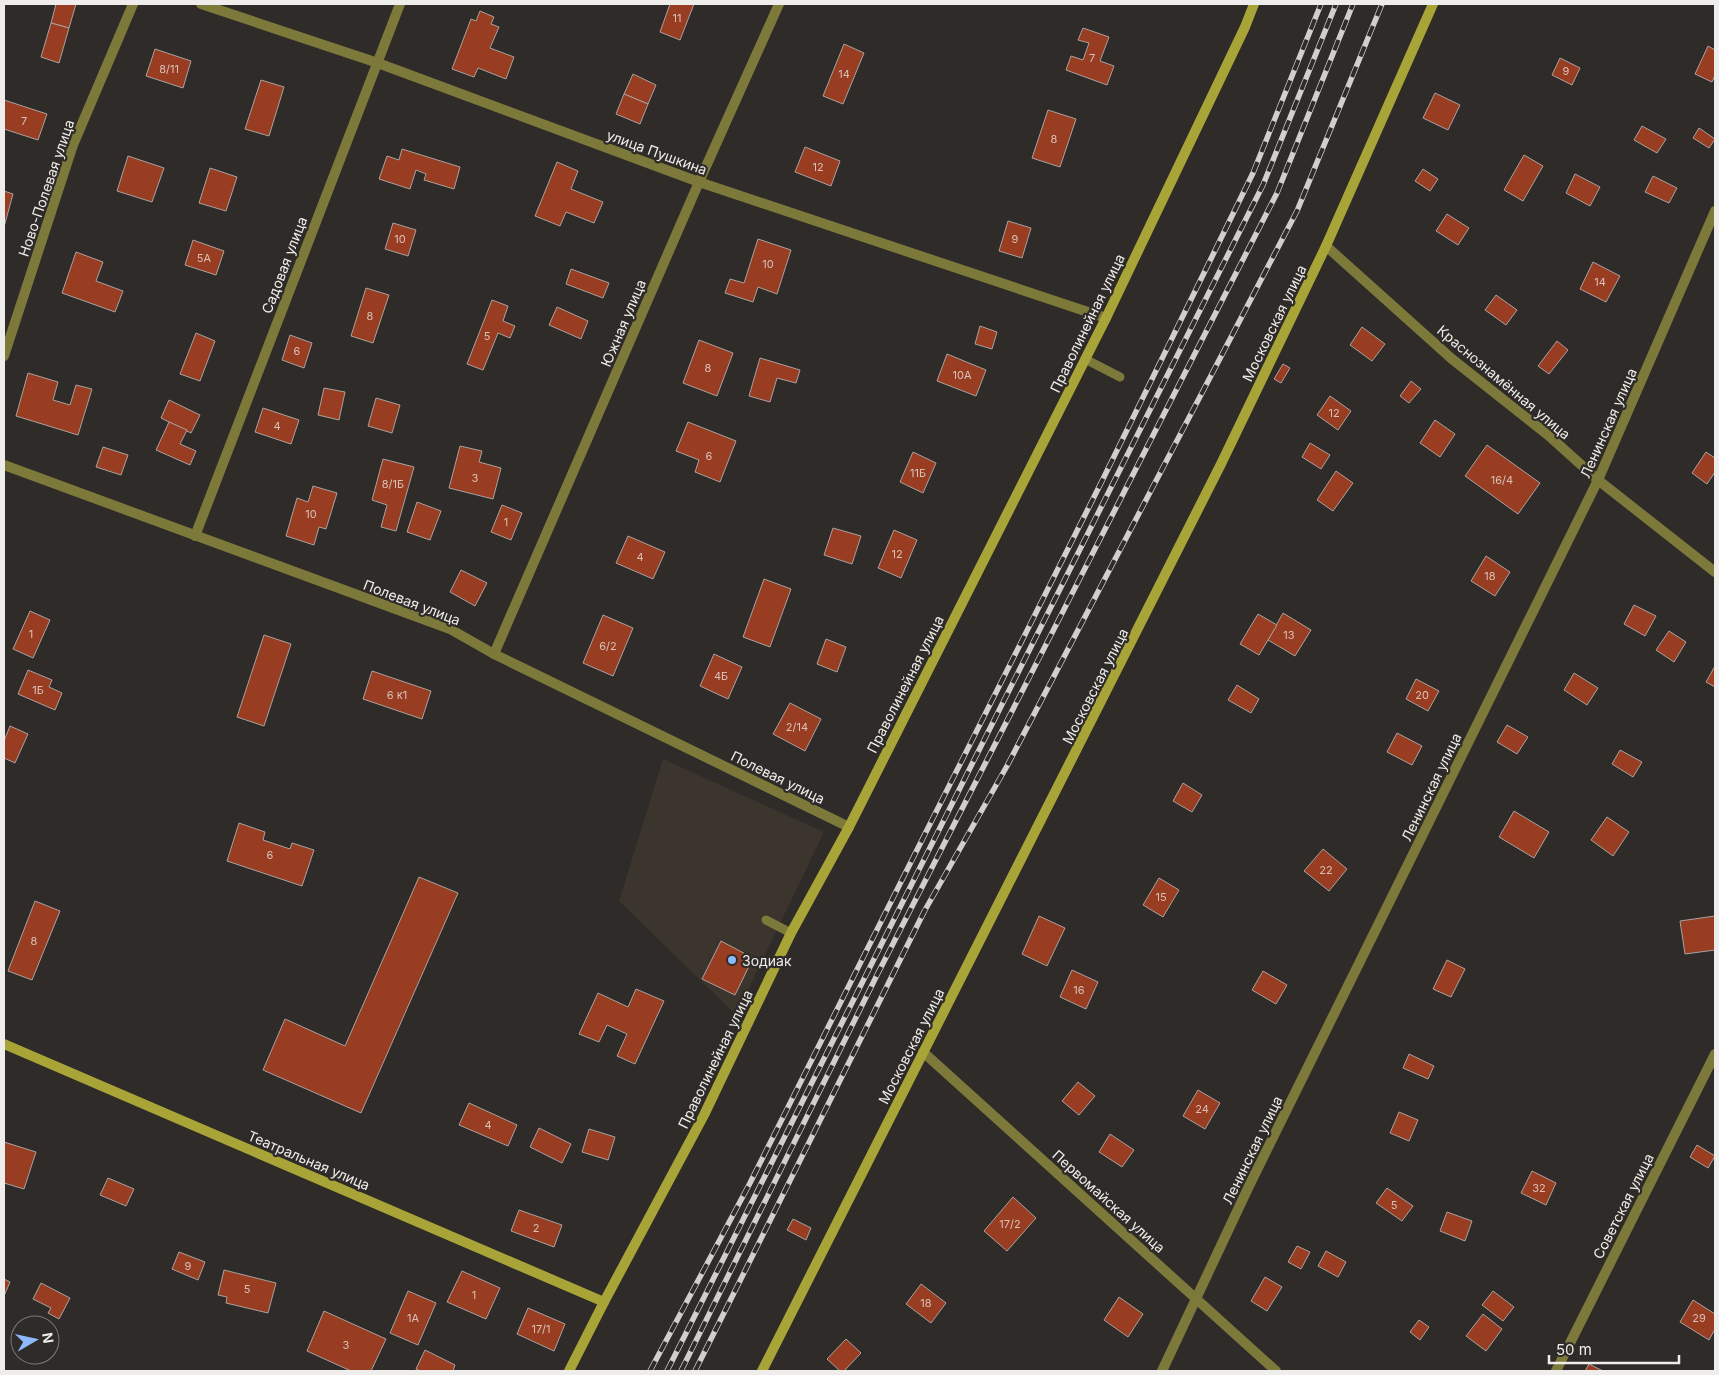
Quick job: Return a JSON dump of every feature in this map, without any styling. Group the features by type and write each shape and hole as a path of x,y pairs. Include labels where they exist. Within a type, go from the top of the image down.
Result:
{"main road":[{"name":"Праволинейная улица","path":"569,1371 704,1115 790,934 849,827 1106,318 1241,36 1254,4"},
{"name":"Московская улица","path":"762,1371 1156,596 1326,246 1434,4"},
{"name":"Театральная улица","path":"4,1044 604,1302"}],"street":[{"name":"Ново-Полевая улица","path":"4,356 73,145 133,4"},
{"name":"улица Пушкина","path":"201,4 375,62 699,182 1106,318"},
{"name":"Садовая улица","path":"195,536 375,62 400,4"},
{"name":"Южная улица","path":"494,654 699,182 779,4"},
{"name":"Ленинская улица","path":"1162,1371 1195,1298 1598,480 1715,211"},
{"name":"Краснознамённая улица","path":"1326,246 1452,359 1548,435 1598,480 1715,572"},
{"name":"Полевая улица","path":"4,465 450,629 494,654 849,827"},
{"name":"Первомайская улица","path":"923,1052 1276,1371"},
{"name":"Советская улица","path":"1556,1371 1715,1054"}],"lane":[{"path":"1085,359 1120,376"},
{"path":"766,920 790,934"}],"shaded area":[{"path":"663,759 824,832 736,1015 619,901"}],"building":[{"path":"56,4 76,4 69,28 51,23"},
{"path":"670,4 694,4 680,40 660,32"},
{"path":"480,11 494,17 491,24 499,27 490,48 514,57 506,79 478,68 474,77 452,69 471,19 476,21"},
{"path":"51,23 69,28 59,63 41,57"},
{"path":"1083,28 1109,37 1100,61 1114,66 1107,85 1066,70 1071,56 1083,60 1089,43 1078,40"},
{"path":"844,44 864,53 843,104 823,96"},
{"path":"1708,46 1715,50 1715,75 1712,82 1695,74"},
{"path":"155,49 191,61 183,88 146,76"},
{"path":"1560,58 1580,68 1572,85 1552,75"},
{"path":"633,74 656,85 648,104 624,94"},
{"path":"261,80 284,87 269,136 245,129"},
{"path":"1435,93 1460,105 1448,130 1423,118"},
{"path":"624,94 648,104 640,124 616,114"},
{"path":"4,100 47,114 38,140 4,129"},
{"path":"1048,110 1076,119 1060,167 1032,158"},
{"path":"1642,126 1666,139 1657,153 1634,140"},
{"path":"1699,128 1715,139 1709,148 1693,138"},
{"path":"805,147 840,161 831,186 795,172"},
{"path":"402,149 460,167 454,189 424,180 426,174 416,170 410,189 379,179 387,156 399,160"},
{"path":"1524,155 1543,166 1523,201 1504,190"},
{"path":"128,156 164,168 152,202 117,191"},
{"path":"557,162 578,171 571,189 603,202 594,223 566,212 560,226 535,216"},
{"path":"210,168 237,177 226,211 199,203"},
{"path":"1423,169 1438,179 1430,191 1415,181"},
{"path":"1575,174 1600,187 1590,206 1566,193"},
{"path":"1653,176 1677,188 1669,203 1645,192"},
{"path":"4,191 13,194 4,227"},
{"path":"1447,214 1469,228 1458,245 1436,231"},
{"path":"1008,221 1031,228 1022,258 999,251"},
{"path":"393,223 416,230 408,256 385,249"},
{"path":"758,239 791,250 777,294 758,287 753,302 725,293 730,279 744,283"},
{"path":"193,240 224,251 216,275 185,265"},
{"path":"76,252 103,262 96,281 123,291 115,312 62,293"},
{"path":"1593,262 1620,276 1606,302 1580,289"},
{"path":"571,269 609,283 603,298 566,284"},
{"path":"366,288 389,295 373,343 351,336"},
{"path":"1496,295 1517,310 1506,325 1485,310"},
{"path":"492,300 508,306 503,321 515,326 510,338 498,333 483,370 467,364"},
{"path":"557,307 588,321 581,339 549,325"},
{"path":"980,326 997,332 992,349 975,344"},
{"path":"1362,327 1385,344 1372,361 1350,345"},
{"path":"196,333 215,341 200,381 180,374"},
{"path":"290,335 312,343 304,368 282,360"},
{"path":"699,340 733,353 717,396 683,383"},
{"path":"1557,341 1568,350 1549,374 1538,366"},
{"path":"947,354 986,370 976,396 937,381"},
{"path":"760,358 800,370 796,383 777,378 770,402 749,396"},
{"path":"1283,364 1290,368 1281,383 1274,379"},
{"path":"28,373 58,382 53,400 70,405 76,385 92,389 78,435 16,416"},
{"path":"1411,381 1421,389 1409,403 1400,396"},
{"path":"324,388 345,392 339,420 318,415"},
{"path":"1330,396 1351,411 1338,430 1317,415"},
{"path":"376,398 400,405 392,433 368,426"},
{"path":"169,400 200,415 191,433 161,418"},
{"path":"263,408 299,420 291,444 255,432"},
{"path":"1435,420 1455,434 1440,457 1420,443"},
{"path":"169,422 187,430 180,444 196,451 190,465 156,450"},
{"path":"688,422 736,441 720,482 695,472 699,460 676,451"},
{"path":"1310,443 1330,455 1321,469 1302,457"},
{"path":"1487,445 1540,483 1518,514 1465,476"},
{"path":"460,446 482,451 479,462 501,468 493,499 449,488"},
{"path":"103,447 128,455 121,475 96,467"},
{"path":"913,452 936,463 923,493 900,482"},
{"path":"1706,452 1715,458 1715,472 1707,484 1692,473"},
{"path":"383,459 414,467 396,531 381,527 387,505 372,500"},
{"path":"1336,471 1353,483 1333,511 1317,500"},
{"path":"313,486 337,493 326,529 319,527 314,545 286,536 297,498 308,502"},
{"path":"417,502 441,511 430,540 407,532"},
{"path":"502,505 522,513 511,540 491,532"},
{"path":"833,528 861,536 852,564 824,555"},
{"path":"894,530 917,540 901,578 878,568"},
{"path":"628,536 665,552 653,579 616,563"},
{"path":"1486,556 1510,572 1495,596 1471,581"},
{"path":"461,570 487,583 475,606 450,592"},
{"path":"764,579 791,589 770,647 743,637"},
{"path":"1634,605 1656,616 1645,636 1624,624"},
{"path":"30,611 50,620 33,658 13,649"},
{"path":"1283,613 1311,630 1295,656 1268,640"},
{"path":"1258,614 1277,625 1259,655 1240,644"},
{"path":"603,615 633,628 613,676 583,663"},
{"path":"1669,631 1686,642 1674,662 1656,650"},
{"path":"264,635 291,644 264,726 237,717"},
{"path":"826,639 846,647 837,672 817,664"},
{"path":"714,654 742,667 728,699 700,686"},
{"path":"1715,666 1715,687 1706,682"},
{"path":"28,670 52,680 49,687 62,693 55,710 18,694"},
{"path":"372,671 431,691 422,719 363,699"},
{"path":"1574,673 1598,688 1587,705 1564,690"},
{"path":"1416,679 1439,691 1428,711 1406,699"},
{"path":"1237,685 1259,699 1251,713 1228,700"},
{"path":"790,703 821,719 805,751 773,734"},
{"path":"1507,725 1528,737 1517,754 1497,742"},
{"path":"10,726 28,734 15,763 4,758 4,741"},
{"path":"1397,733 1422,746 1412,765 1387,752"},
{"path":"1620,750 1642,762 1633,777 1612,764"},
{"path":"1183,783 1202,795 1192,812 1173,801"},
{"path":"1514,811 1549,832 1534,858 1499,837"},
{"path":"1607,817 1629,832 1613,856 1591,840"},
{"path":"239,823 265,832 263,840 290,849 292,843 314,850 302,886 227,861"},
{"path":"1323,849 1347,869 1329,891 1304,871"},
{"path":"419,877 458,893 361,1113 263,1070 285,1019 345,1046"},
{"path":"1159,878 1179,890 1163,917 1143,905"},
{"path":"35,901 60,911 32,980 8,971"},
{"path":"1039,916 1065,928 1047,966 1022,954"},
{"path":"1715,916 1715,950 1685,954 1680,921"},
{"path":"721,941 753,958 735,995 702,979"},
{"path":"1447,960 1465,969 1451,997 1433,989"},
{"path":"1072,970 1098,982 1086,1009 1060,997"},
{"path":"1263,971 1287,985 1276,1004 1252,990"},
{"path":"636,989 664,1001 635,1064 617,1056 627,1034 607,1025 599,1042 579,1034 598,993 628,1007"},
{"path":"1409,1054 1434,1066 1428,1079 1403,1068"},
{"path":"1078,1082 1095,1096 1079,1115 1062,1101"},
{"path":"1198,1090 1220,1103 1205,1129 1183,1116"},
{"path":"469,1103 517,1125 508,1146 459,1125"},
{"path":"1399,1112 1418,1120 1409,1141 1390,1133"},
{"path":"539,1128 571,1144 562,1163 530,1147"},
{"path":"589,1129 615,1137 608,1160 582,1152"},
{"path":"1110,1134 1134,1150 1122,1167 1099,1152"},
{"path":"4,1142 36,1152 24,1189 4,1183"},
{"path":"1697,1145 1715,1156 1708,1168 1690,1157"},
{"path":"1532,1171 1556,1183 1546,1205 1521,1193"},
{"path":"108,1178 134,1189 126,1206 100,1195"},
{"path":"1387,1188 1413,1206 1402,1221 1376,1203"},
{"path":"1013,1197 1036,1218 1007,1251 984,1231"},
{"path":"519,1210 562,1225 554,1247 511,1231"},
{"path":"1447,1212 1472,1221 1465,1241 1440,1231"},
{"path":"793,1219 811,1228 806,1240 787,1230"},
{"path":"1297,1246 1310,1252 1301,1269 1288,1262"},
{"path":"1326,1251 1346,1262 1338,1277 1318,1266"},
{"path":"179,1252 205,1262 198,1280 172,1269"},
{"path":"224,1270 276,1283 268,1313 226,1303 227,1297 218,1295"},
{"path":"462,1271 500,1288 486,1319 447,1302"},
{"path":"1265,1277 1282,1287 1267,1311 1251,1301"},
{"path":"4,1279 10,1282 4,1296"},
{"path":"41,1283 70,1298 60,1317 60,1315 48,1313 51,1308 33,1299"},
{"path":"921,1284 946,1303 931,1323 906,1304"},
{"path":"408,1291 436,1303 418,1345 390,1333"},
{"path":"1493,1291 1514,1307 1503,1321 1482,1305"},
{"path":"1119,1297 1143,1314 1128,1337 1104,1320"},
{"path":"1693,1300 1715,1314 1715,1329 1709,1340 1680,1322"},
{"path":"528,1308 565,1324 554,1351 517,1334"},
{"path":"324,1311 386,1339 371,1371 351,1371 307,1351"},
{"path":"1483,1314 1502,1329 1486,1351 1466,1336"},
{"path":"1419,1320 1429,1327 1420,1340 1410,1332"},
{"path":"846,1339 861,1353 844,1371 840,1371 827,1359"},
{"path":"425,1350 455,1365 453,1371 420,1371 416,1369"},
{"path":"1589,1364 1603,1371 1585,1371"}],"railway":[{"path":"650,1371 750,1183 1102,481 1253,173 1321,4"},
{"path":"667,1371 1263,185 1336,4"},
{"path":"681,1371 877,975 1277,193 1353,4"},
{"path":"695,1371 925,910 1007,766 1297,211 1382,4"}],"place":[{"name":"Зодиак","path":"732,960"}]}
